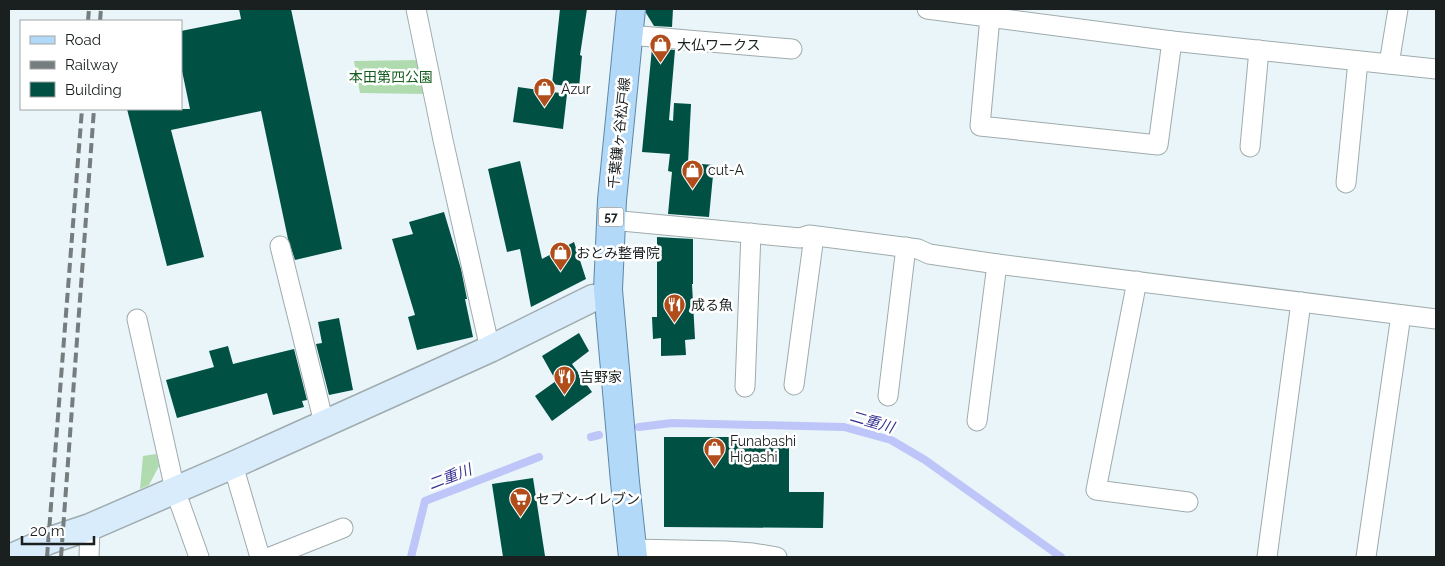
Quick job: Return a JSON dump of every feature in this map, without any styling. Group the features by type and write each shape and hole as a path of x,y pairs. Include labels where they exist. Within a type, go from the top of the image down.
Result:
{"main road":[{"name":"千葉鎌ヶ谷松戸線","path":"630,22 611,220 608,290 633,553"}],"street":[{"path":"416,9 490,349"},
{"path":"927,9 990,17 1059,18 1172,41 1436,69"},
{"path":"1389,64 1398,9"},
{"path":"990,17 980,126 1158,145 1172,41"},
{"path":"630,22 792,49"},
{"path":"1250,147 1259,50"},
{"path":"1346,183 1358,61"},
{"path":"611,220 800,238 809,235 918,249 929,254 997,264 1436,319"},
{"path":"745,387 750,233"},
{"path":"794,386 814,236"},
{"path":"280,246 324,424"},
{"path":"888,396 906,248"},
{"path":"977,421 997,264"},
{"path":"1137,281 1096,490 1188,502"},
{"path":"12,557 48,541 90,527 233,465 490,349 593,298"},
{"path":"1266,557 1301,302"},
{"path":"1366,557 1401,315"},
{"path":"137,319 175,490 199,557"},
{"path":"233,465 260,557"},
{"path":"89,557 90,527"},
{"path":"270,557 343,528"},
{"path":"633,553 726,551 778,557"}],"green space":[{"name":"本田第四公園","path":"420,60 428,94 360,93 354,61"},
{"path":"156,454 159,466 149,485 140,489 143,456"}],"building":[{"path":"239,9 291,9 342,249 295,260 288,239 261,111 171,130 204,257 167,266 127,110 190,109 182,71 182,31 241,19"},
{"path":"560,9 587,9 580,55 582,56 579,88 552,84"},
{"path":"646,9 673,9 672,27 654,26 646,13"},
{"path":"652,48 675,50 669,120 673,121 674,103 691,104 688,163 714,165 709,217 668,214 672,172 668,171 670,154 642,152"},
{"path":"518,87 567,94 563,129 513,122"},
{"path":"520,161 542,259 574,242 586,279 531,307 520,249 507,252 488,169"},
{"path":"444,212 461,269 473,337 417,350 408,317 415,315 392,239 413,234 409,222"},
{"path":"657,237 693,239 692,284 695,339 685,340 686,355 661,356 661,338 653,339 652,317 657,317"},
{"path":"339,318 353,390 329,395 316,344 322,343 318,322"},
{"path":"579,333 589,351 572,364 592,392 552,421 535,396 556,381 542,356"},
{"path":"228,346 233,364 294,349 307,400 302,401 304,407 273,415 267,393 177,418 166,380 214,367 209,351"},
{"path":"664,437 789,437 789,492 824,492 823,528 664,527"},
{"path":"533,478 545,556 503,557 492,484"}],"waterway":[{"name":"二重川","path":"639,427 672,423 844,427 891,440 925,460 1061,557"},
{"name":"二重川","path":"591,437 599,435"},
{"name":"二重川","path":"411,557 425,501 539,457"}],"railway":[{"path":"88,20 89,9"},
{"path":"100,20 101,9"},
{"path":"47,557 82,110"},
{"path":"61,557 94,110"}],"place":[{"name":"大仏ワークス","path":"661,64"},
{"name":"Azur","path":"545,108"},
{"name":"cut-A","path":"692,189"},
{"name":"おとみ整骨院","path":"560,272"},
{"name":"成る魚","path":"675,324"},
{"name":"吉野家","path":"564,396"},
{"name":"Funabashi Higashi","path":"714,468"},
{"name":"セブン-イレブン","path":"520,518"}]}
